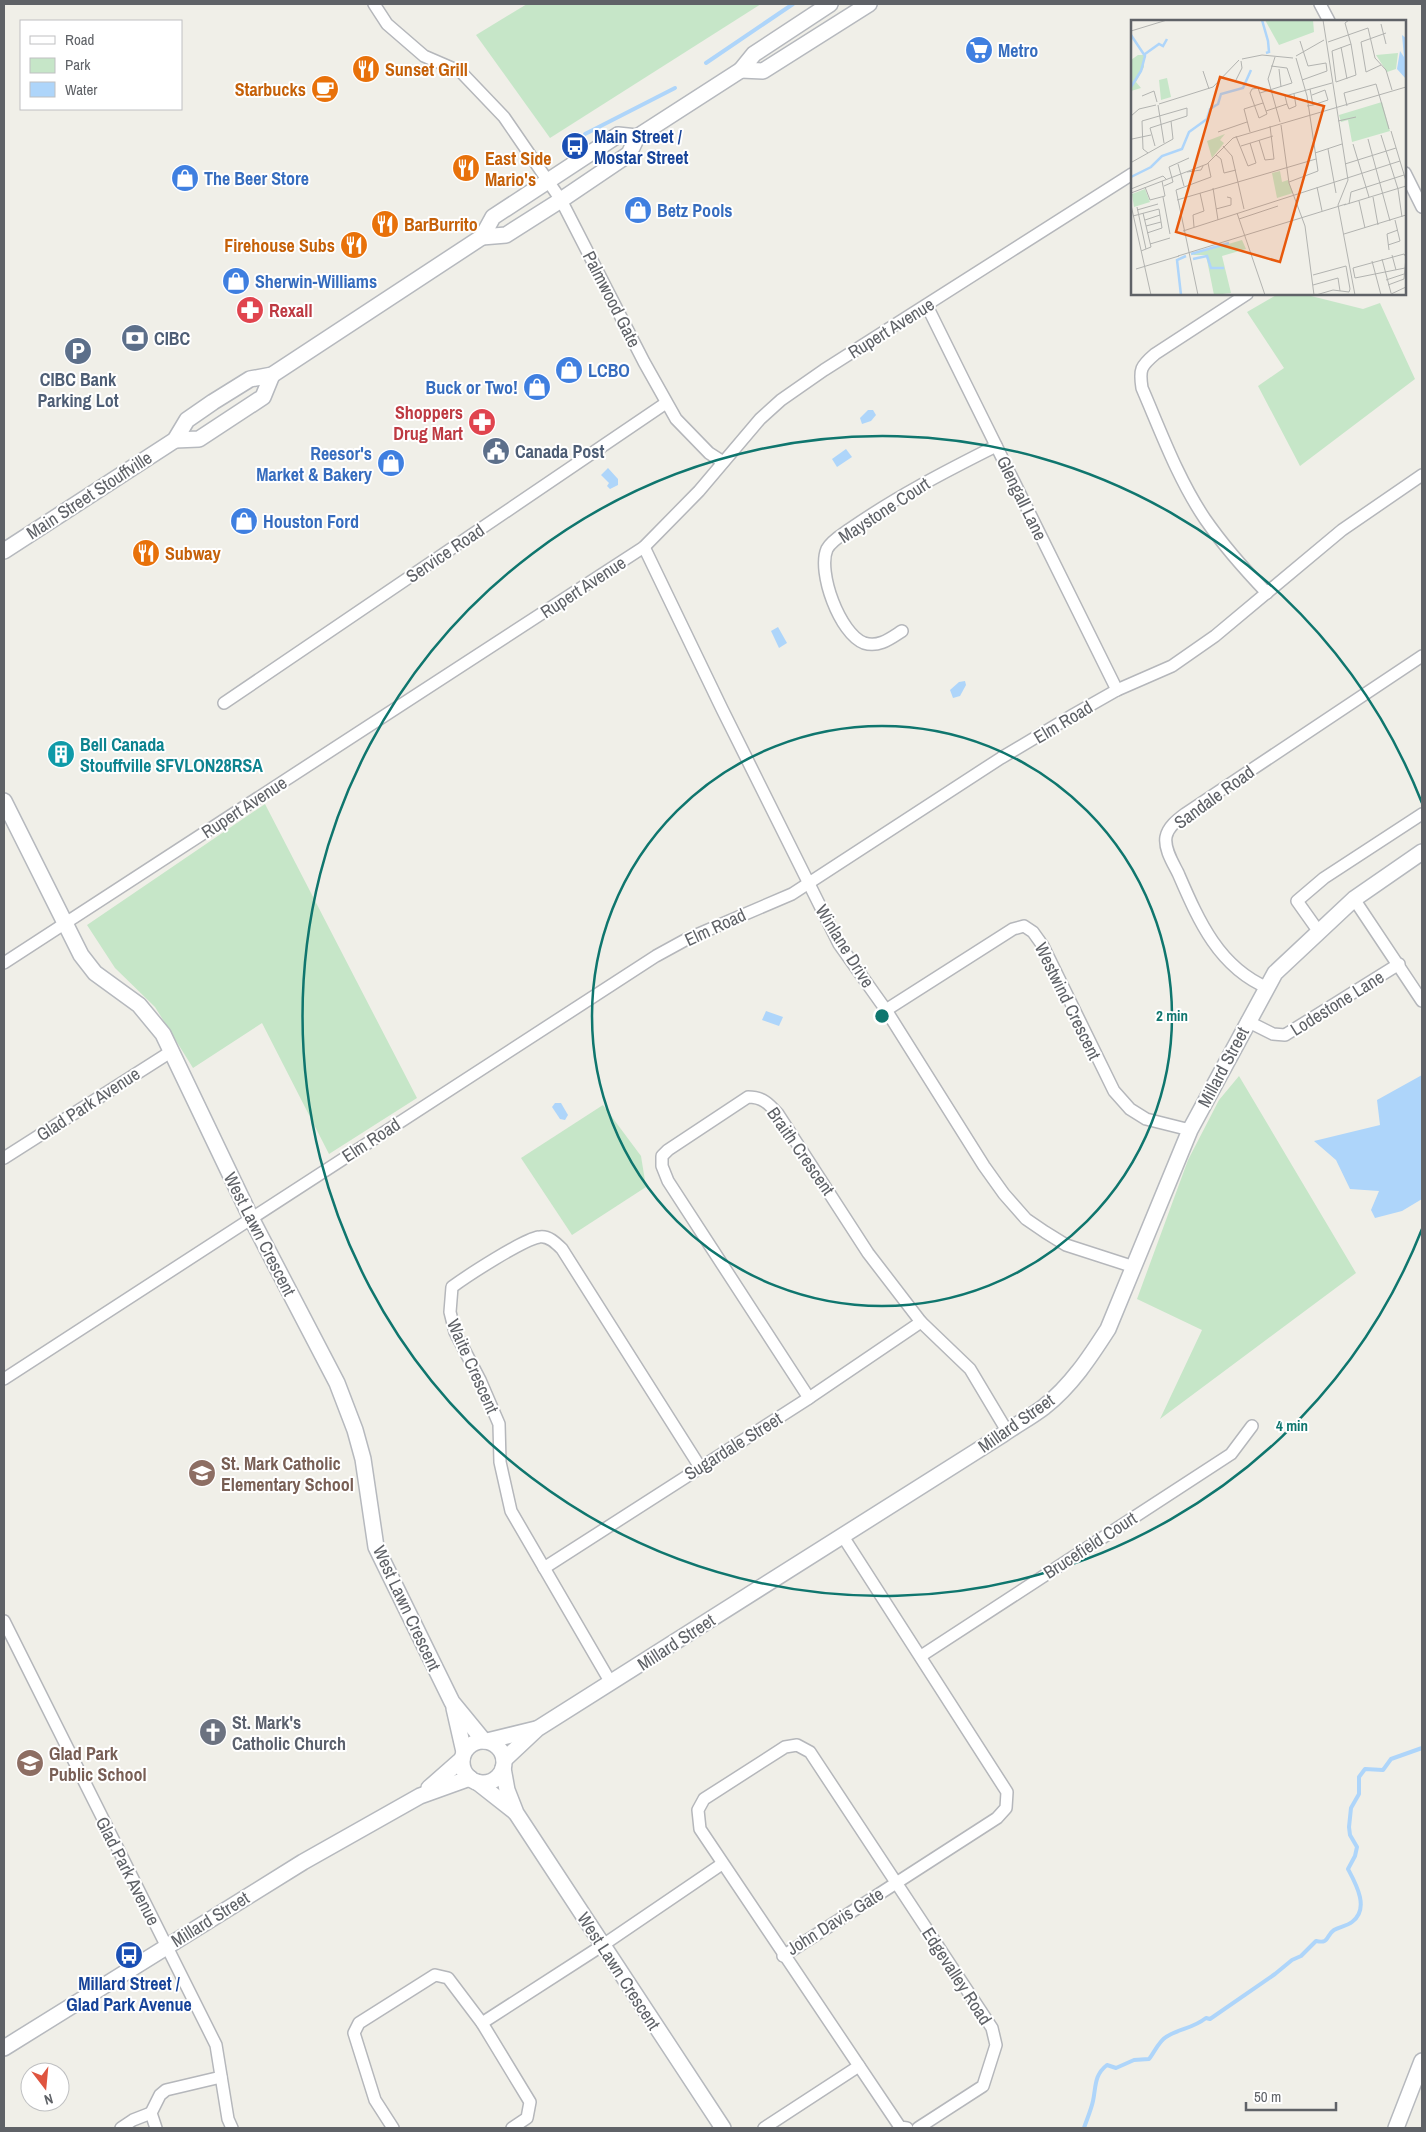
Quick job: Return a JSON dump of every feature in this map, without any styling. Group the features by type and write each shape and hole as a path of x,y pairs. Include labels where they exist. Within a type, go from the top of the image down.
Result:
{"street":[{"name":"Palmwood Gate","path":"374,4 387,24 424,56 461,72 504,117 561,200 676,419 709,453 723,462"},
{"name":"Main Street Stouffville","path":"482,237 506,235 561,200 628,154 637,137 741,70 754,54 830,4"},
{"path":"741,70 763,71 869,4"},
{"path":"1320,4 1328,20"},
{"name":"Main Street Stouffville","path":"4,551 176,440 187,420 213,402 250,378 272,375 482,237 494,218 618,135 637,137"},
{"path":"1406,174 1422,207"},
{"name":"Rupert Avenue","path":"4,963 644,547 699,491 760,419 781,400 824,370 1131,175"},
{"path":"1245,295 1155,354 1143,365 1140,373 1142,388 1175,465 1204,517 1249,575 1267,592"},
{"name":"Glengall Lane","path":"927,306 1116,690"},
{"name":"Main Street Stouffville","path":"176,440 199,439 263,397 272,375"},
{"name":"Service Road","path":"224,703 666,403"},
{"name":"Maystone Court","path":"902,631 881,644 864,643 850,633 827,587 824,562 828,547 865,519 938,475 996,446"},
{"name":"Elm Road","path":"4,1379 656,956 687,939 792,894 1001,758 1116,690 1156,674 1190,654 1215,636 1342,530 1422,475"},
{"name":"Winlane Drive","path":"644,547 839,944 886,1010 984,1166 1004,1194 1026,1219 1066,1245 1134,1267"},
{"name":"Sandale Road","path":"1268,988 1227,960 1207,935 1194,912 1170,857 1166,842 1168,832 1174,823 1185,814 1422,656"},
{"name":"West Lawn Crescent","path":"4,801 81,955 95,973 139,1005 163,1034 251,1218 337,1384 355,1430 363,1459 376,1547 452,1702 463,1756"},
{"path":"1319,932 1297,901 1324,878 1422,814"},
{"name":"Millard Street","path":"504,1764 537,1729 611,1684 1007,1431 1045,1406 1068,1385 1090,1357 1108,1329 1190,1130 1247,1021 1268,988 1275,973 1354,899 1422,852"},
{"path":"1354,899 1422,1001"},
{"name":"Westwind Crescent","path":"886,1010 1013,929 1024,926 1033,932 1043,946 1114,1091 1130,1109 1146,1119 1190,1130"},
{"name":"Lodestone Lane","path":"1247,1021 1273,1034 1285,1035 1399,964"},
{"name":"Glad Park Avenue","path":"4,1158 172,1050"},
{"name":"Braith Crescent","path":"809,1398 668,1181 662,1166 662,1156 668,1150 748,1097 757,1097 766,1101 778,1114 868,1253 896,1292 921,1322 970,1369 1007,1431"},
{"name":"Waite Crescent","path":"611,1684 511,1511 500,1462 498,1424 480,1380 455,1332 450,1312 452,1287 525,1243 540,1237 551,1240 562,1249 700,1467"},
{"name":"Sugardale Street","path":"544,1568 809,1398 921,1322"},
{"name":"Brucefield Court","path":"921,1656 1231,1454 1252,1426"},
{"name":"John Davis Gate","path":"842,1535 1007,1792 1006,1808 997,1818 895,1884 783,1956 700,1829 698,1810 704,1799 785,1747 797,1745 810,1752 895,1884"},
{"name":"Glad Park Avenue","path":"4,1621 216,2045 228,2119 232,2128"},
{"name":"West Lawn Crescent","path":"452,1702 486,1741"},
{"name":"Millard Street","path":"486,1741 537,1729"},
{"path":"486,1741 499,1748 504,1764 496,1779 484,1783 474,1780 465,1773 463,1756 472,1744 486,1741"},
{"name":"Millard Street","path":"420,1796 463,1756"},
{"name":"West Lawn Crescent","path":"504,1764 507,1790 516,1813 723,2128"},
{"name":"West Lawn Crescent","path":"474,1780 516,1813"},
{"name":"Millard Street","path":"4,2048 303,1862 420,1796 474,1780"},
{"path":"482,2023 603,1945 722,1864"},
{"name":"Edgevalley Road","path":"895,1884 992,2028 996,2045 983,2086 918,2128"},
{"path":"783,1956 900,2127 908,2128"},
{"path":"393,2128 375,2100 354,2033 359,2023 436,1975 448,1978 482,2023 530,2102 527,2118 512,2128"},
{"path":"1396,2128 1422,2061"},
{"path":"764,2128 859,2066"},
{"path":"121,2128 133,2120 151,2113 160,2094 166,2090 221,2077"},
{"path":"151,2113 156,2128"}],"green space":[{"path":"527,4 761,4 550,138 476,35"},
{"path":"1276,295 1307,295 1363,309 1380,303 1415,379 1300,466 1258,386 1284,368 1247,312"},
{"path":"265,804 417,1098 329,1154 262,1023 193,1068 155,1007 115,968 87,925"},
{"path":"1239,1076 1356,1273 1160,1419 1202,1330 1137,1299 1188,1160 1219,1100"},
{"path":"603,1105 641,1156 646,1187 572,1235 521,1158"}],"water":[{"path":"868,410 873,410 876,415 871,421 862,424 860,418"},
{"path":"846,449 852,457 837,467 832,459"},
{"path":"608,468 618,479 618,485 610,489 607,486 609,483 601,475"},
{"path":"778,627 787,643 779,648 771,631"},
{"path":"965,681 966,685 960,696 953,698 950,690 959,682"},
{"path":"766,1011 783,1017 779,1026 762,1020"},
{"path":"1422,1075 1422,1199 1402,1211 1375,1218 1371,1210 1379,1191 1350,1189 1336,1160 1314,1141 1380,1125 1377,1100"},
{"path":"555,1103 561,1103 568,1115 565,1120 560,1119 552,1107"}],"waterway":[{"path":"706,63 793,4"},
{"path":"585,134 675,88"},
{"path":"1084,2128 1098,2077 1107,2065 1116,2068 1134,2060 1149,2059 1163,2039 1206,2018 1210,2019 1292,1960 1301,1956 1316,1941 1325,1940 1331,1932 1350,1923 1357,1917 1360,1910 1360,1896 1348,1869 1355,1856 1357,1847 1350,1835 1349,1827 1351,1808 1359,1794 1359,1777 1365,1769 1383,1770 1391,1759 1422,1748"}],"place":[{"name":"Metro","path":"979,50"},
{"name":"Sunset Grill","path":"366,69"},
{"name":"Starbucks","path":"325,89"},
{"name":"Main Street / Mostar Street","path":"575,146"},
{"name":"East Side Mario's","path":"466,168"},
{"name":"The Beer Store","path":"185,178"},
{"name":"Betz Pools","path":"638,210"},
{"name":"BarBurrito","path":"385,224"},
{"name":"Firehouse Subs","path":"354,245"},
{"name":"Sherwin-Williams","path":"236,281"},
{"name":"Rexall","path":"250,310"},
{"name":"CIBC","path":"135,338"},
{"name":"CIBC Bank Parking Lot","path":"78,351"},
{"name":"LCBO","path":"569,370"},
{"name":"Buck or Two!","path":"537,387"},
{"name":"Shoppers Drug Mart","path":"482,422"},
{"name":"Canada Post","path":"496,451"},
{"name":"Reesor's Market & Bakery","path":"391,463"},
{"name":"Houston Ford","path":"244,521"},
{"name":"Subway","path":"146,553"},
{"name":"Bell Canada Stouffville SFVLON28RSA","path":"61,754"},
{"name":"St. Mark Catholic Elementary School","path":"202,1473"},
{"name":"St. Mark's Catholic Church","path":"213,1732"},
{"name":"Glad Park Public School","path":"30,1763"},
{"name":"Millard Street / Glad Park Avenue","path":"129,1955"}]}
